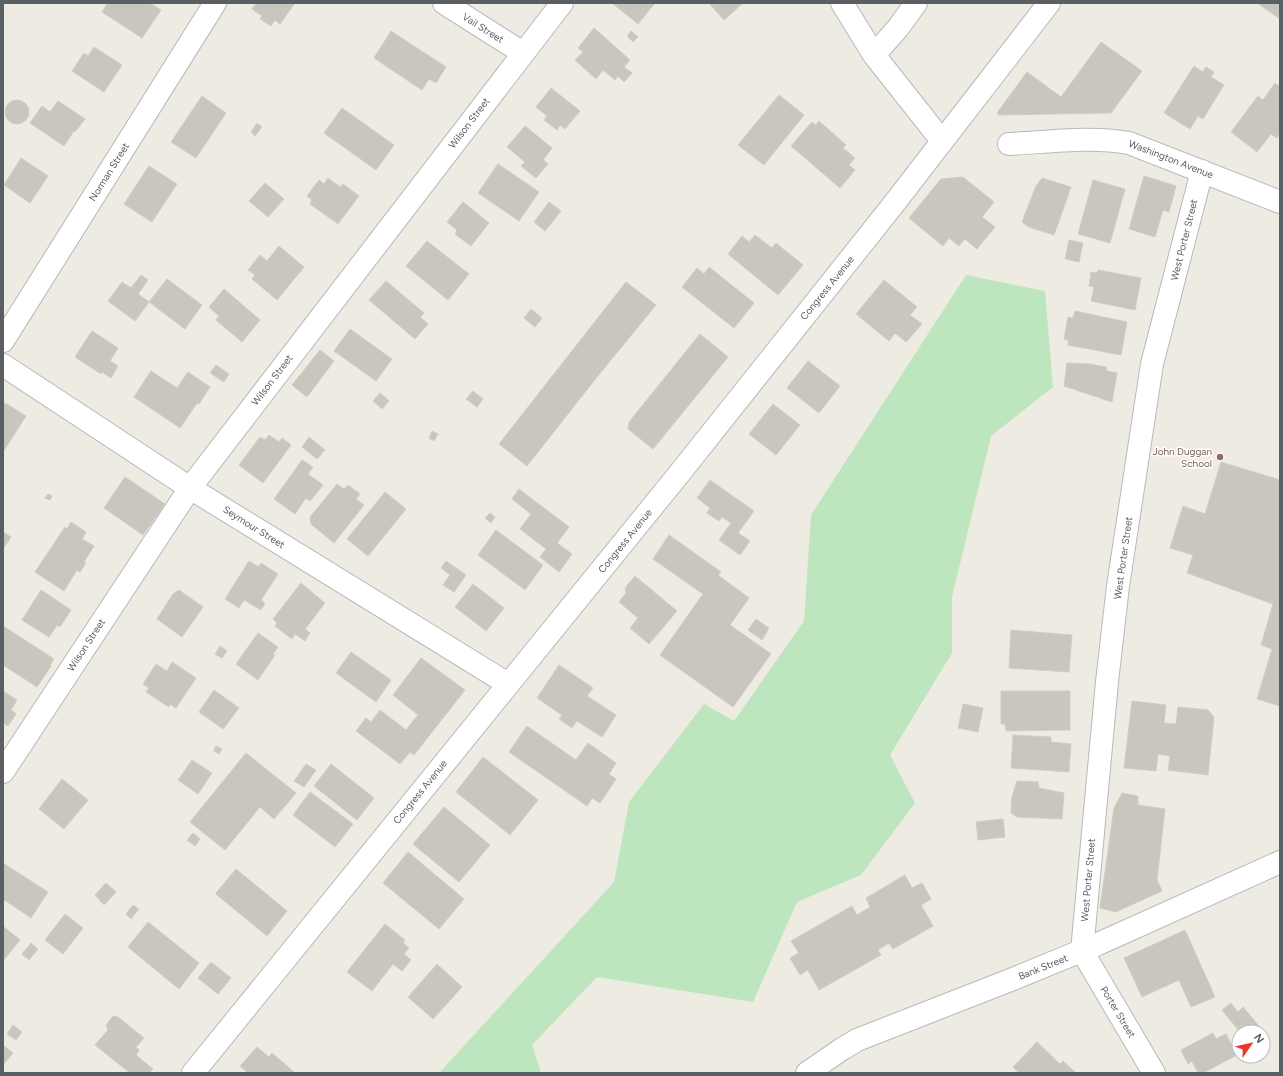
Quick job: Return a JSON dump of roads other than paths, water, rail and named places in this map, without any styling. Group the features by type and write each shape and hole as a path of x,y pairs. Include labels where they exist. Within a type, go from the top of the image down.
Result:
{"street":[{"name":"Norman Street","path":"3,341 215,3"},
{"name":"Vail Street","path":"444,3 523,53"},
{"name":"Wilson Street","path":"3,772 190,488 562,3"},
{"path":"842,3 874,55 942,141"},
{"path":"874,55 898,28 916,3"},
{"name":"Congress Avenue","path":"193,1073 684,468 893,205 1049,3"},
{"name":"Washington Avenue","path":"1009,144 1094,139 1129,143 1202,171 1275,194"},
{"name":"West Porter Street","path":"1082,951 1107,682 1118,586 1152,364 1202,171"},
{"name":"Seymour Street","path":"3,365 190,488 508,684"},
{"name":"Bank Street","path":"807,1073 857,1040 1082,951 1280,862"},
{"name":"Porter Street","path":"1082,951 1154,1073"}],"place":[{"name":"John Duggan School","path":"1220,457"}]}
